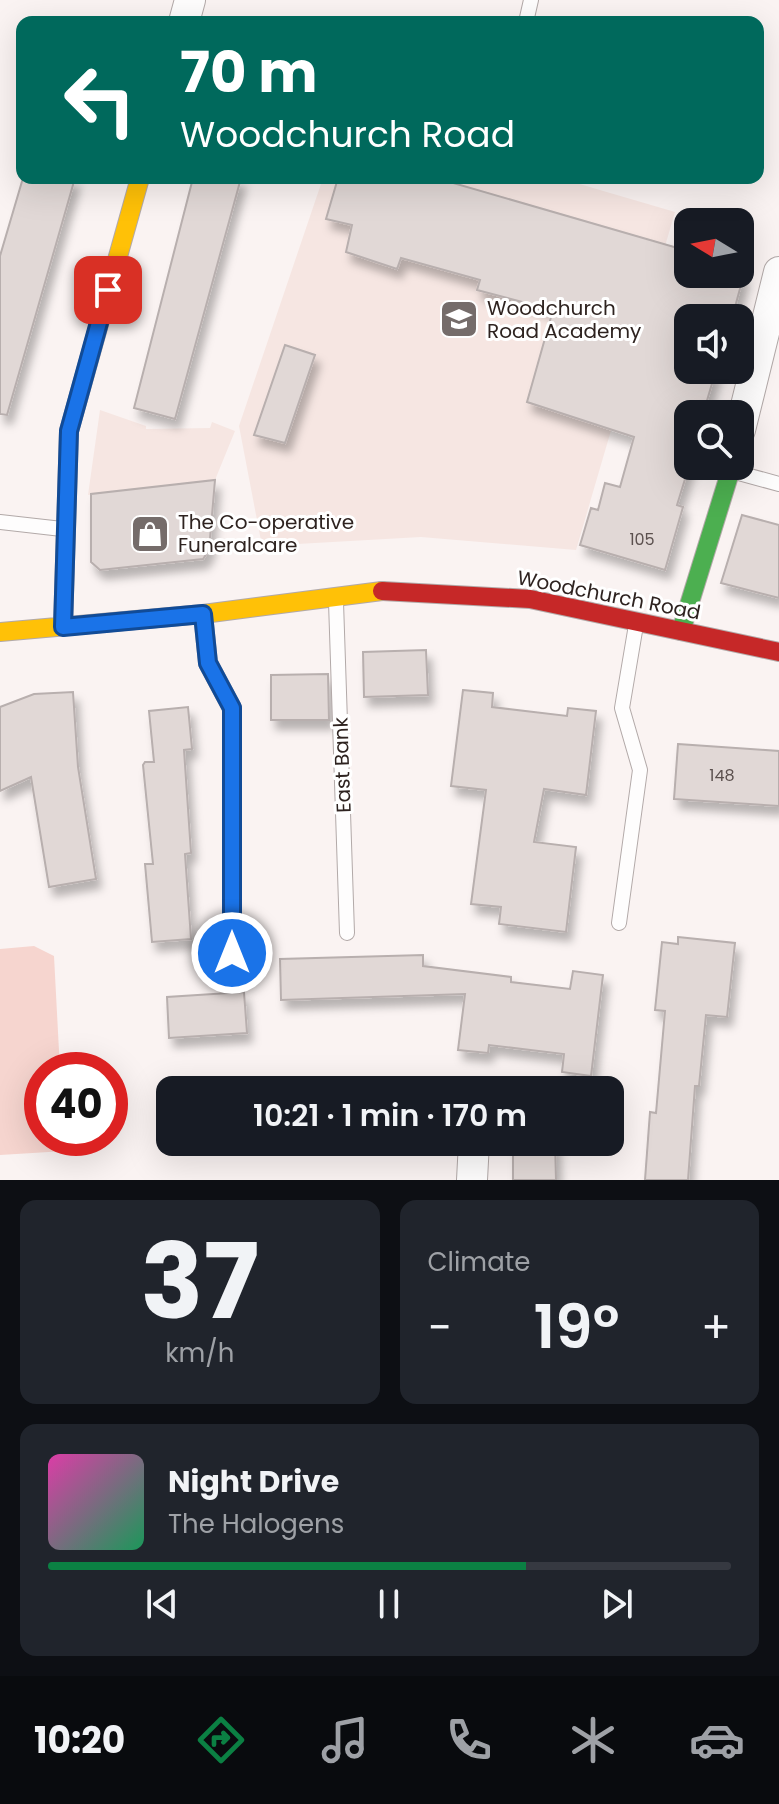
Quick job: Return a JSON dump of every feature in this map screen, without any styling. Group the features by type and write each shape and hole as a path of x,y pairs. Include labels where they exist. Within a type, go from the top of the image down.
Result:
{"street":[{"path":"63,627 69,431 138,184"},
{"path":"752,400 768,361 779,272"},
{"path":"681,631 727,480"},
{"name":"Woodchurch Road","path":"0,632 203,614 390,590 530,599 779,652"},
{"path":"203,614 208,663 232,708 232,953"},
{"path":"472,1180 473,1156"}],"lane":[{"path":"754,476 779,484"},
{"path":"0,522 66,529"},
{"name":"East Bank","path":"336,597 347,933"},
{"path":"619,923 640,770 622,708 637,622"}],"shaded area":[{"name":"Woodchurch Road Academy","path":"321,184 579,184 674,212 576,550 421,537 262,546 239,426"},
{"path":"100,410 146,426 146,429 210,428 212,422 235,431 215,480 88,495"},
{"path":"34,946 54,956 59,1052 24,1052 24,1154 0,1155 0,949"}],"building":[{"path":"21,184 73,184 7,415 0,414 0,256"},
{"path":"191,184 239,184 175,419 134,408"},
{"path":"336,184 457,184 674,247 674,288 740,288 736,304 674,304 674,384 712,384 707,400 674,400 674,480 685,480 677,505 683,507 665,570 580,545 591,508 598,510 605,483 620,487 634,437 527,402 553,310 477,290 480,280 401,258 397,269 346,252 352,225 326,219"},
{"path":"285,345 315,355 285,443 254,435"},
{"name":"The Co-operative Funeralcare","path":"215,480 209,550 203,559 100,570 91,562 91,494"},
{"path":"742,515 779,525 779,598 721,583"},
{"path":"426,650 428,695 364,697 363,652"},
{"path":"328,674 329,720 271,720 271,675"},
{"path":"463,690 493,693 492,707 567,716 568,708 596,711 586,795 544,789 534,842 576,847 566,932 499,924 501,907 471,904 486,790 451,786"},
{"path":"73,692 78,767 96,879 49,887 31,777 0,791 0,707 34,694"},
{"path":"188,707 192,749 184,750 191,853 185,854 191,939 152,942 145,864 153,864 143,765 154,762 149,711"},
{"path":"678,744 779,751 779,806 674,799"},
{"path":"678,937 735,943 727,1017 706,1015 699,1086 695,1086 688,1180 645,1180 650,1112 656,1113 665,1011 655,1010 662,942 678,944"},
{"path":"423,955 423,966 511,977 511,982 570,989 573,971 603,975 591,1076 562,1072 564,1054 489,1045 488,1053 458,1050 465,994 281,1000 280,959"},
{"path":"244,992 247,1033 169,1038 167,997"},
{"path":"513,1156 555,1156 556,1180 513,1180"}],"traffic: fast":[{"path":"681,631 728,480"}],"traffic: slow":[{"path":"63,627 69,431 138,184"},
{"path":"0,632 203,614 382,591"}],"traffic: jam":[{"path":"382,591 530,599 779,652"},
{"path":"203,614 208,663 232,708 232,953"}],"place":[{"name":"Woodchurch Road Academy","path":"459,319"},
{"name":"The Co-operative Funeralcare","path":"150,534"}],"route":[{"path":"108,290 69,431 63,627 203,614 208,663 232,708 232,953"}]}
